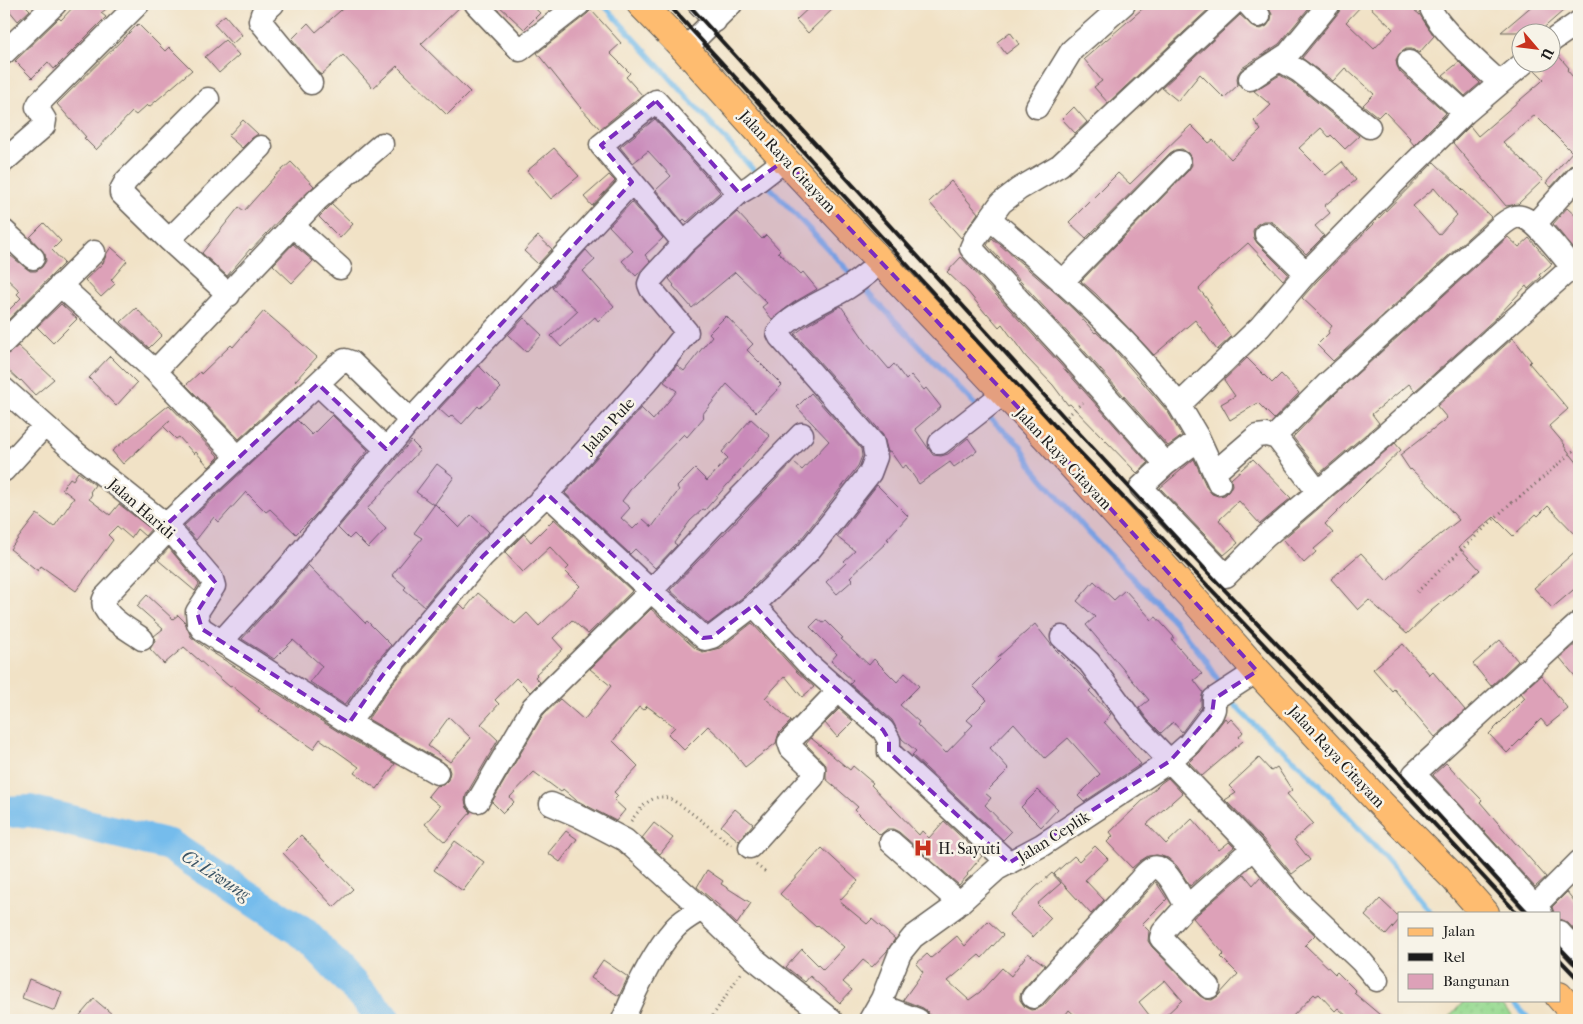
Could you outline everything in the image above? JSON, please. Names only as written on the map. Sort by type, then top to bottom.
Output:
[{"type":"main road","name":"Jalan Raya Citayam","points":[[641,4],[685,48],[760,178],[875,266],[989,405],[1198,604],[1249,675],[1381,804],[1455,879],[1484,912]]},
{"type":"main road","points":[[1560,997],[1579,1019]]},
{"type":"street","points":[[4,53],[55,4]]},
{"type":"street","points":[[4,161],[44,126],[45,120],[37,107],[39,103],[138,4]]},
{"type":"street","points":[[273,4],[261,15],[260,21],[311,83]]},
{"type":"street","points":[[476,4],[520,50],[579,4]]},
{"type":"street","points":[[699,4],[715,21]]},
{"type":"street","points":[[685,48],[731,4]]},
{"type":"street","points":[[1037,107],[1072,50],[1124,4]]},
{"type":"street","points":[[1166,464],[971,248],[975,239],[1001,203],[1019,188],[1060,165],[1233,4]]},
{"type":"street","points":[[1250,79],[1288,54],[1329,4]]},
{"type":"street","points":[[1430,4],[1432,13],[1500,83]]},
{"type":"street","points":[[1560,35],[1579,22]]},
{"type":"street","points":[[1280,60],[1298,71],[1369,126]]},
{"type":"street","points":[[1409,62],[1465,113]]},
{"type":"street","points":[[1179,405],[1260,327],[1306,273],[1465,113],[1513,72]]},
{"type":"street","points":[[208,99],[126,181],[121,193],[169,240],[229,294]]},
{"type":"street","points":[[684,243],[601,145],[656,101],[760,178]]},
{"type":"street","points":[[155,371],[317,200],[382,144]]},
{"type":"street","points":[[169,240],[261,147]]},
{"type":"street","points":[[1062,282],[1179,162]]},
{"type":"street","points":[[1534,224],[1579,175]]},
{"type":"street","name":"Jalan Pule","points":[[547,494],[651,376],[687,332],[651,289],[649,284],[656,273],[684,243],[760,178]]},
{"type":"street","points":[[221,642],[286,569],[423,406],[632,182]]},
{"type":"street","points":[[1199,439],[1166,464],[1141,487],[1226,576],[1266,537],[1384,436],[1576,264],[1526,218],[1520,216],[1507,221],[1326,385],[1280,429],[1277,438]]},
{"type":"street","points":[[990,218],[1037,258],[1113,329],[1146,364],[1179,405],[1199,439],[1216,478],[1257,436],[1266,435],[1277,438],[1318,492]]},
{"type":"street","points":[[292,225],[340,268]]},
{"type":"street","points":[[4,231],[33,258]]},
{"type":"street","points":[[1266,234],[1306,273]]},
{"type":"street","points":[[4,342],[94,252]]},
{"type":"street","points":[[350,723],[382,676],[483,556],[547,494],[705,639],[712,637],[754,605],[808,552],[870,473],[876,457],[873,443],[779,336],[780,330],[817,304],[848,288],[875,266]]},
{"type":"street","points":[[60,285],[155,371],[238,457]]},
{"type":"street","points":[[142,639],[106,613],[102,601],[167,527],[238,457],[345,360],[351,362],[404,414]]},
{"type":"street","points":[[318,384],[386,449]]},
{"type":"street","name":"Jalan Haridi","points":[[4,389],[44,426],[167,527],[212,578],[214,586],[197,612],[198,623],[202,629],[350,723],[437,773]]},
{"type":"street","points":[[940,443],[989,405]]},
{"type":"street","points":[[4,470],[44,426]]},
{"type":"street","points":[[478,801],[532,707],[652,591],[802,434]]},
{"type":"street","points":[[754,605],[807,663],[883,730],[889,740],[889,752],[1008,863]]},
{"type":"street","points":[[1579,624],[1414,774],[1451,812],[1538,910],[1579,862]]},
{"type":"street","points":[[1062,637],[1089,662],[1137,727],[1253,848],[1294,898],[1361,961],[1377,980]]},
{"type":"street","name":"Jalan Ceplik","points":[[874,1012],[900,953],[913,937],[960,903],[997,869],[1042,845],[1170,761],[1190,744],[1212,714],[1214,699],[1249,675]]},
{"type":"street","points":[[747,853],[814,777],[814,770],[791,748],[789,742],[838,691]]},
{"type":"street","points":[[551,804],[625,840],[752,957],[832,1020]]},
{"type":"street","points":[[891,842],[960,903]]},
{"type":"street","points":[[1209,987],[1161,938],[1163,932],[1188,904],[1253,848]]},
{"type":"street","points":[[1033,997],[1152,868],[1158,867],[1164,870],[1184,902],[1188,904]]},
{"type":"street","points":[[623,1020],[637,987],[666,939],[674,928],[686,918],[702,909]]},
{"type":"street","points":[[1560,933],[1579,954]]},
{"type":"street","points":[[874,1012],[918,1020]]},
{"type":"path","points":[[1056,427],[1098,387]]},
{"type":"path","points":[[1418,592],[1513,501],[1517,500],[1579,446]]},
{"type":"path","points":[[618,837],[641,808],[648,802],[664,797],[747,853],[767,873]]},
{"type":"path","points":[[710,1020],[752,957]]},
{"type":"highlighted area","points":[[656,101],[739,193],[785,160],[1046,437],[1257,671],[1214,699],[1212,714],[1170,761],[1009,863],[889,752],[889,740],[883,730],[807,663],[754,605],[712,637],[703,638],[547,494],[483,556],[382,676],[349,723],[202,629],[197,612],[216,583],[166,525],[318,384],[386,449],[632,182],[601,145]]},
{"type":"green space","points":[[1463,1002],[1500,1002],[1516,1020],[1447,1020]]},
{"type":"building","points":[[4,4],[24,4],[30,10],[18,21]]},
{"type":"building","points":[[76,4],[113,4],[101,13],[106,17],[54,69],[48,62],[32,78],[15,61]]},
{"type":"building","points":[[348,4],[463,4],[421,44],[470,92],[447,115],[397,66],[373,88],[343,55],[321,75],[292,39],[308,23],[316,32]]},
{"type":"building","points":[[497,4],[530,4],[540,13],[524,29]]},
{"type":"building","points":[[813,4],[838,4],[808,33],[796,20]]},
{"type":"building","points":[[1148,4],[1214,4],[1108,103],[1094,87],[1102,81],[1084,59]]},
{"type":"building","points":[[1272,4],[1312,4],[1279,44],[1242,68],[1238,74],[1238,85],[1224,98],[1200,74],[1178,101],[1162,88],[1240,15],[1255,28],[1261,29],[1267,26],[1272,14],[1268,7]]},
{"type":"building","points":[[1342,4],[1363,4],[1346,22],[1374,49],[1393,29],[1367,4],[1407,4],[1420,15],[1434,36],[1419,53],[1412,49],[1406,49],[1399,54],[1396,60],[1400,72],[1446,113],[1414,145],[1410,138],[1384,111],[1378,117],[1363,105],[1374,94],[1345,68],[1333,81],[1302,58],[1339,12]]},
{"type":"building","points":[[1534,4],[1571,4],[1550,22],[1513,22]]},
{"type":"building","points":[[591,10],[621,43],[610,53],[630,73],[626,77],[642,95],[600,129],[537,53]]},
{"type":"building","points":[[225,15],[242,35],[232,44],[214,24]]},
{"type":"building","points":[[138,24],[165,51],[169,47],[192,70],[149,107],[147,105],[136,115],[132,112],[96,150],[57,104]]},
{"type":"building","points":[[1510,24],[1510,32],[1501,32]]},
{"type":"building","points":[[1010,32],[1019,44],[1006,54],[997,42]]},
{"type":"building","points":[[225,40],[239,55],[219,73],[205,57]]},
{"type":"building","points":[[1560,58],[1569,68],[1567,70],[1579,84],[1579,162],[1570,166],[1551,187],[1546,183],[1572,152],[1535,115],[1503,142],[1543,180],[1518,204],[1506,206],[1453,143],[1470,126],[1478,136],[1544,79],[1537,72],[1560,72]]},
{"type":"building","points":[[1459,62],[1480,83],[1465,96],[1443,75]]},
{"type":"building","points":[[1280,75],[1292,82],[1359,136],[1345,149],[1331,135],[1329,137],[1321,128],[1299,148],[1326,175],[1342,162],[1356,180],[1324,206],[1330,213],[1315,226],[1324,236],[1306,254],[1270,221],[1263,221],[1256,225],[1253,231],[1254,238],[1288,274],[1283,280],[1248,243],[1199,289],[1212,305],[1210,306],[1231,337],[1217,350],[1195,320],[1154,355],[1096,294],[1081,281],[1188,171],[1192,165],[1188,153],[1182,149],[1170,153],[1086,238],[1069,222],[1118,173],[1130,184],[1191,125],[1209,143],[1213,140],[1231,159],[1261,130],[1254,121],[1271,105],[1254,91]]},
{"type":"building","points":[[1074,107],[1087,122],[1075,133],[1062,119]]},
{"type":"building","points":[[655,119],[720,192],[687,222],[684,219],[682,221],[656,190],[671,176],[648,151],[633,163],[620,147]]},
{"type":"building","points":[[243,120],[258,134],[242,148],[228,136]]},
{"type":"building","points":[[554,148],[579,176],[551,199],[527,171]]},
{"type":"building","points":[[291,162],[314,186],[250,249],[227,276],[202,253],[239,207],[244,211],[275,176]]},
{"type":"building","points":[[1434,162],[1491,217],[1333,361],[1317,345],[1329,333],[1328,331],[1332,326],[1302,298]],"holes":[[[1434,188],[1457,215],[1439,235],[1413,206]]]},
{"type":"building","points":[[609,175],[615,181],[592,206],[584,197]]},
{"type":"building","points":[[951,181],[978,213],[961,238],[929,202]]},
{"type":"building","points":[[632,202],[663,238],[645,255],[650,261],[636,276],[622,261],[633,251],[609,226]]},
{"type":"building","points":[[332,204],[353,224],[340,238],[319,217]]},
{"type":"building","points":[[1567,208],[1579,219],[1579,248],[1574,249],[1553,224]]},
{"type":"building","points":[[737,212],[762,239],[766,235],[780,250],[778,252],[801,274],[803,272],[817,289],[793,303],[772,319],[762,307],[767,303],[735,272],[692,308],[669,279],[693,252]]},
{"type":"building","points":[[44,223],[61,241],[52,250],[64,263],[4,324],[4,315],[21,298],[17,294],[20,291],[4,276],[4,264],[11,256],[30,271],[36,271],[42,267],[46,261],[45,254],[30,237]]},
{"type":"building","points":[[538,236],[552,249],[538,264],[524,251]]},
{"type":"building","points":[[1508,237],[1519,247],[1529,238],[1552,264],[1539,275],[1541,277],[1528,289],[1526,286],[1497,317],[1415,391],[1409,384],[1372,414],[1379,423],[1320,473],[1293,437],[1335,394]]},
{"type":"building","points":[[992,238],[1059,296],[1095,333],[1113,348],[1168,412],[1182,436],[1168,446],[987,245]]},
{"type":"building","points":[[293,244],[313,261],[292,283],[273,265]]},
{"type":"building","points":[[111,247],[127,261],[111,280],[115,284],[101,297],[85,280],[103,263]]},
{"type":"building","points":[[586,250],[595,260],[583,271],[614,306],[598,321],[595,317],[561,347],[551,336],[578,311],[552,288]]},
{"type":"building","points":[[961,257],[1148,463],[1137,473],[1070,404],[1068,405],[1053,385],[1026,357],[1002,324],[999,327],[968,292],[947,272]]},
{"type":"building","points":[[61,304],[77,319],[53,343],[37,327]]},
{"type":"building","points":[[841,306],[866,342],[889,369],[894,364],[906,380],[911,375],[924,390],[926,388],[941,407],[915,429],[933,455],[941,456],[948,454],[968,438],[977,451],[954,467],[950,462],[919,484],[906,465],[902,468],[890,451],[888,452],[883,434],[795,334]]},
{"type":"building","points":[[136,308],[162,335],[149,348],[121,322]]},
{"type":"building","points":[[264,311],[317,357],[295,381],[298,384],[239,439],[186,385],[200,372],[201,374],[231,345],[233,347]]},
{"type":"building","points":[[726,316],[753,344],[747,350],[782,385],[756,412],[727,384],[702,415],[704,417],[687,437],[684,434],[633,486],[622,501],[630,508],[621,518],[633,529],[643,519],[652,527],[679,490],[677,487],[695,469],[707,481],[728,458],[722,452],[751,419],[770,436],[705,510],[703,509],[690,521],[674,543],[677,545],[655,568],[635,549],[630,554],[565,493],[641,408],[653,420],[677,391],[664,382],[677,365],[684,371],[712,336],[709,333]]},
{"type":"building","points":[[524,318],[542,335],[526,352],[508,335]]},
{"type":"building","points":[[1513,338],[1531,361],[1529,363],[1568,409],[1549,426],[1579,465],[1579,538],[1548,506],[1538,516],[1536,514],[1513,536],[1494,517],[1459,547],[1480,570],[1407,634],[1369,600],[1358,610],[1331,579],[1361,553],[1387,581],[1414,555],[1459,520],[1434,491],[1410,470],[1400,455],[1447,418],[1437,406]]},
{"type":"building","points":[[18,346],[54,379],[35,395],[4,366],[4,355]]},
{"type":"building","points":[[110,356],[137,383],[116,406],[89,378]]},
{"type":"building","points":[[1247,358],[1272,383],[1281,374],[1299,393],[1274,419],[1258,403],[1230,420],[1221,404],[1235,396],[1224,380]]},
{"type":"building","points":[[479,366],[501,388],[480,408],[478,406],[462,424],[452,415],[449,418],[439,409]]},
{"type":"building","points":[[811,393],[861,449],[862,456],[858,466],[798,543],[743,597],[708,624],[670,590],[793,462],[802,470],[829,441],[797,407]]},
{"type":"building","points":[[169,405],[219,457],[209,467],[196,452],[194,454],[179,437],[176,439],[163,426],[123,464],[112,451]]},
{"type":"building","points":[[332,415],[368,450],[317,513],[296,534],[270,509],[266,512],[246,492],[219,522],[214,517],[196,540],[184,526],[297,420],[312,435]]},
{"type":"building","points":[[411,441],[420,450],[367,509],[386,529],[368,548],[354,534],[349,539],[338,528]]},
{"type":"building","points":[[1395,443],[1401,450],[1325,524],[1333,533],[1314,549],[1316,552],[1304,563],[1283,539]]},
{"type":"building","points":[[1194,459],[1207,488],[1212,494],[1218,496],[1225,495],[1232,485],[1231,479],[1253,459],[1291,498],[1260,524],[1239,501],[1219,520],[1238,543],[1224,555],[1160,488]]},
{"type":"building","points":[[437,464],[454,477],[434,505],[416,492]]},
{"type":"building","points":[[78,472],[95,485],[90,492],[92,494],[89,499],[110,515],[119,504],[151,529],[145,536],[137,529],[131,538],[117,526],[108,535],[113,540],[76,591],[41,566],[38,571],[10,549],[37,514],[54,527],[74,498],[62,489],[70,478],[73,480]]},
{"type":"building","points":[[877,485],[908,516],[887,539],[889,540],[850,577],[853,580],[837,594],[826,582],[846,563],[844,561],[855,551],[837,537]]},
{"type":"building","points":[[435,504],[459,528],[471,515],[489,532],[473,547],[424,606],[404,589],[406,587],[392,575],[422,538],[414,533]]},
{"type":"building","points":[[554,519],[632,591],[588,634],[572,620],[553,638],[563,649],[536,674],[535,677],[540,682],[530,692],[516,678],[495,700],[499,704],[481,724],[498,740],[466,795],[467,808],[471,812],[445,842],[425,824],[440,806],[428,796],[436,786],[443,785],[448,780],[450,772],[448,766],[368,719],[392,684],[460,604],[465,609],[478,593],[515,624],[527,613],[539,626],[580,586],[565,571],[569,567],[550,547],[523,572],[505,553],[524,534],[531,542]],"holes":[[[449,717],[471,738],[450,762],[428,746]]]},
{"type":"building","points":[[169,548],[199,584],[195,591],[158,560]]},
{"type":"building","points":[[1579,548],[1579,585],[1552,608],[1534,588]]},
{"type":"building","points":[[308,565],[365,623],[367,621],[391,645],[371,668],[345,705],[310,682],[322,666],[293,640],[274,659],[242,639]]},
{"type":"building","points":[[1094,581],[1114,600],[1125,590],[1152,620],[1156,617],[1174,637],[1172,640],[1202,674],[1194,680],[1203,692],[1201,706],[1182,732],[1173,722],[1161,733],[1147,719],[1139,708],[1149,700],[1086,625],[1095,617],[1077,601]]},
{"type":"building","points":[[147,595],[173,619],[178,615],[185,622],[191,637],[210,651],[342,734],[395,764],[377,789],[354,773],[359,767],[320,739],[313,749],[258,711],[260,709],[232,686],[230,687],[184,647],[164,664],[150,649],[155,641],[154,636],[163,629],[137,606]]},
{"type":"building","points":[[651,609],[696,649],[703,652],[720,648],[752,623],[797,672],[814,687],[802,697],[785,676],[765,698],[791,721],[779,733],[776,743],[745,767],[728,745],[708,726],[684,750],[668,734],[675,727],[647,706],[643,710],[639,707],[613,741],[638,766],[614,792],[618,796],[614,800],[625,810],[616,821],[576,800],[563,789],[561,792],[534,772],[510,797],[514,802],[503,813],[492,802],[543,715],[560,699],[584,720],[611,686],[590,669]]},
{"type":"building","points":[[818,619],[823,623],[826,621],[843,638],[841,639],[869,665],[874,659],[897,682],[905,673],[919,686],[900,705],[919,722],[917,725],[946,753],[973,725],[967,720],[987,700],[973,686],[1000,659],[998,657],[1035,624],[1053,647],[1092,688],[1089,691],[1111,714],[1104,722],[1141,764],[1084,802],[1078,796],[1100,774],[1068,738],[1045,758],[1014,723],[990,748],[1009,769],[985,793],[991,798],[985,805],[1011,832],[1003,840],[912,755],[916,751],[902,739],[892,720],[850,684],[853,681],[831,661],[837,654],[810,627]]},
{"type":"building","points":[[1500,640],[1518,661],[1491,686],[1473,664]]},
{"type":"building","points":[[1579,643],[1579,681],[1560,658]]},
{"type":"building","points":[[1403,644],[1430,675],[1433,672],[1465,710],[1435,737],[1394,689],[1392,691],[1373,669]]},
{"type":"building","points":[[1541,675],[1568,709],[1547,726],[1541,719],[1507,753],[1489,734],[1525,698],[1521,693]]},
{"type":"building","points":[[839,709],[853,721],[837,737],[825,723]]},
{"type":"building","points":[[1225,718],[1228,722],[1231,719],[1243,732],[1239,737],[1243,741],[1202,776],[1189,762]]},
{"type":"building","points":[[811,738],[850,770],[853,766],[873,783],[871,785],[919,835],[922,831],[929,838],[944,821],[982,856],[959,885],[899,832],[887,829],[880,835],[855,810],[858,807],[826,779],[826,765],[806,744]]},
{"type":"building","points":[[1259,758],[1271,771],[1277,767],[1292,790],[1287,794],[1313,823],[1294,840],[1310,860],[1292,874],[1263,839],[1225,800],[1236,793],[1229,786]]},
{"type":"building","points":[[1446,763],[1482,800],[1480,802],[1546,877],[1535,887],[1433,775]]},
{"type":"building","points":[[1168,778],[1182,793],[1147,824],[1166,844],[1192,819],[1219,850],[1229,842],[1234,847],[1190,886],[1177,866],[1168,858],[1157,855],[1148,856],[1132,868],[1107,842],[1113,836],[1110,832]]},
{"type":"building","points":[[1038,790],[1058,809],[1041,827],[1021,807]]},
{"type":"building","points":[[735,809],[753,824],[739,841],[721,826]]},
{"type":"building","points":[[654,823],[673,838],[660,854],[642,838]]},
{"type":"building","points":[[566,831],[577,839],[560,862],[548,853]]},
{"type":"building","points":[[301,835],[353,889],[334,907],[283,853]]},
{"type":"building","points":[[455,841],[484,862],[463,891],[434,870]]},
{"type":"building","points":[[1095,846],[1108,859],[1085,880],[1104,900],[1091,914],[1054,874],[1074,856],[1079,861]]},
{"type":"building","points":[[822,848],[858,881],[839,901],[867,924],[872,919],[895,939],[872,967],[863,960],[843,982],[852,990],[840,1003],[810,976],[805,982],[786,967],[802,949],[823,970],[844,947],[818,925],[816,927],[780,894]]},
{"type":"building","points":[[707,870],[723,881],[721,884],[751,903],[737,924],[722,908],[697,887]]},
{"type":"building","points":[[1052,873],[1061,883],[1037,904],[1051,918],[1033,937],[1009,915]]},
{"type":"building","points":[[1244,874],[1253,885],[1260,877],[1284,906],[1315,935],[1305,945],[1335,974],[1337,972],[1356,991],[1354,993],[1386,1020],[1351,1020],[1338,1008],[1335,1011],[1319,994],[1316,996],[1314,994],[1289,1020],[1161,1020],[1182,1000],[1165,980],[1139,1002],[1153,1020],[1080,1020],[1069,1010],[1063,1018],[1059,1014],[1054,1020],[931,1020],[928,1012],[923,1008],[903,1000],[923,972],[916,964],[927,954],[931,958],[957,936],[965,946],[988,921],[1003,935],[982,958],[979,955],[948,981],[969,1000],[980,992],[1002,968],[1011,976],[1028,953],[1045,965],[1023,989],[1020,1000],[1025,1007],[1031,1010],[1037,1009],[1043,1006],[1156,882],[1167,899],[1142,924],[1149,931],[1148,941],[1200,996],[1212,1000],[1238,974],[1221,957],[1224,954],[1193,918]]},
{"type":"building","points":[[1567,892],[1579,907],[1579,935],[1568,923],[1560,919],[1560,912],[1554,912],[1552,907]]},
{"type":"building","points":[[1380,899],[1398,916],[1398,921],[1386,935],[1365,916]]},
{"type":"building","points":[[603,960],[628,977],[619,996],[591,978]]},
{"type":"building","points":[[29,979],[62,992],[55,1011],[22,998]]},
{"type":"building","points":[[94,999],[119,1020],[76,1020]]},
{"type":"waterway","points":[[603,4],[757,174]]},
{"type":"waterway","points":[[764,181],[855,278]]},
{"type":"waterway","points":[[861,285],[977,407]]},
{"type":"waterway","points":[[984,413],[1021,446],[1034,469],[1087,531],[1176,623],[1204,658],[1223,688]]},
{"type":"waterway","points":[[1227,696],[1336,802],[1430,912]]},
{"type":"waterway","name":"Ci Liwung","points":[[4,812],[30,811],[169,845],[305,934],[386,1020]]},
{"type":"waterway","points":[[1513,1002],[1530,1020]]},
{"type":"railway","points":[[668,4],[1056,427],[1400,787],[1516,912]]},
{"type":"railway","points":[[688,4],[1065,418],[1218,583],[1378,749],[1527,912]]},
{"type":"railway","points":[[1560,948],[1579,968]]},
{"type":"railway","points":[[1560,960],[1579,980]]},
{"type":"place","name":"H. Sayuti","points":[[923,848]]}]
